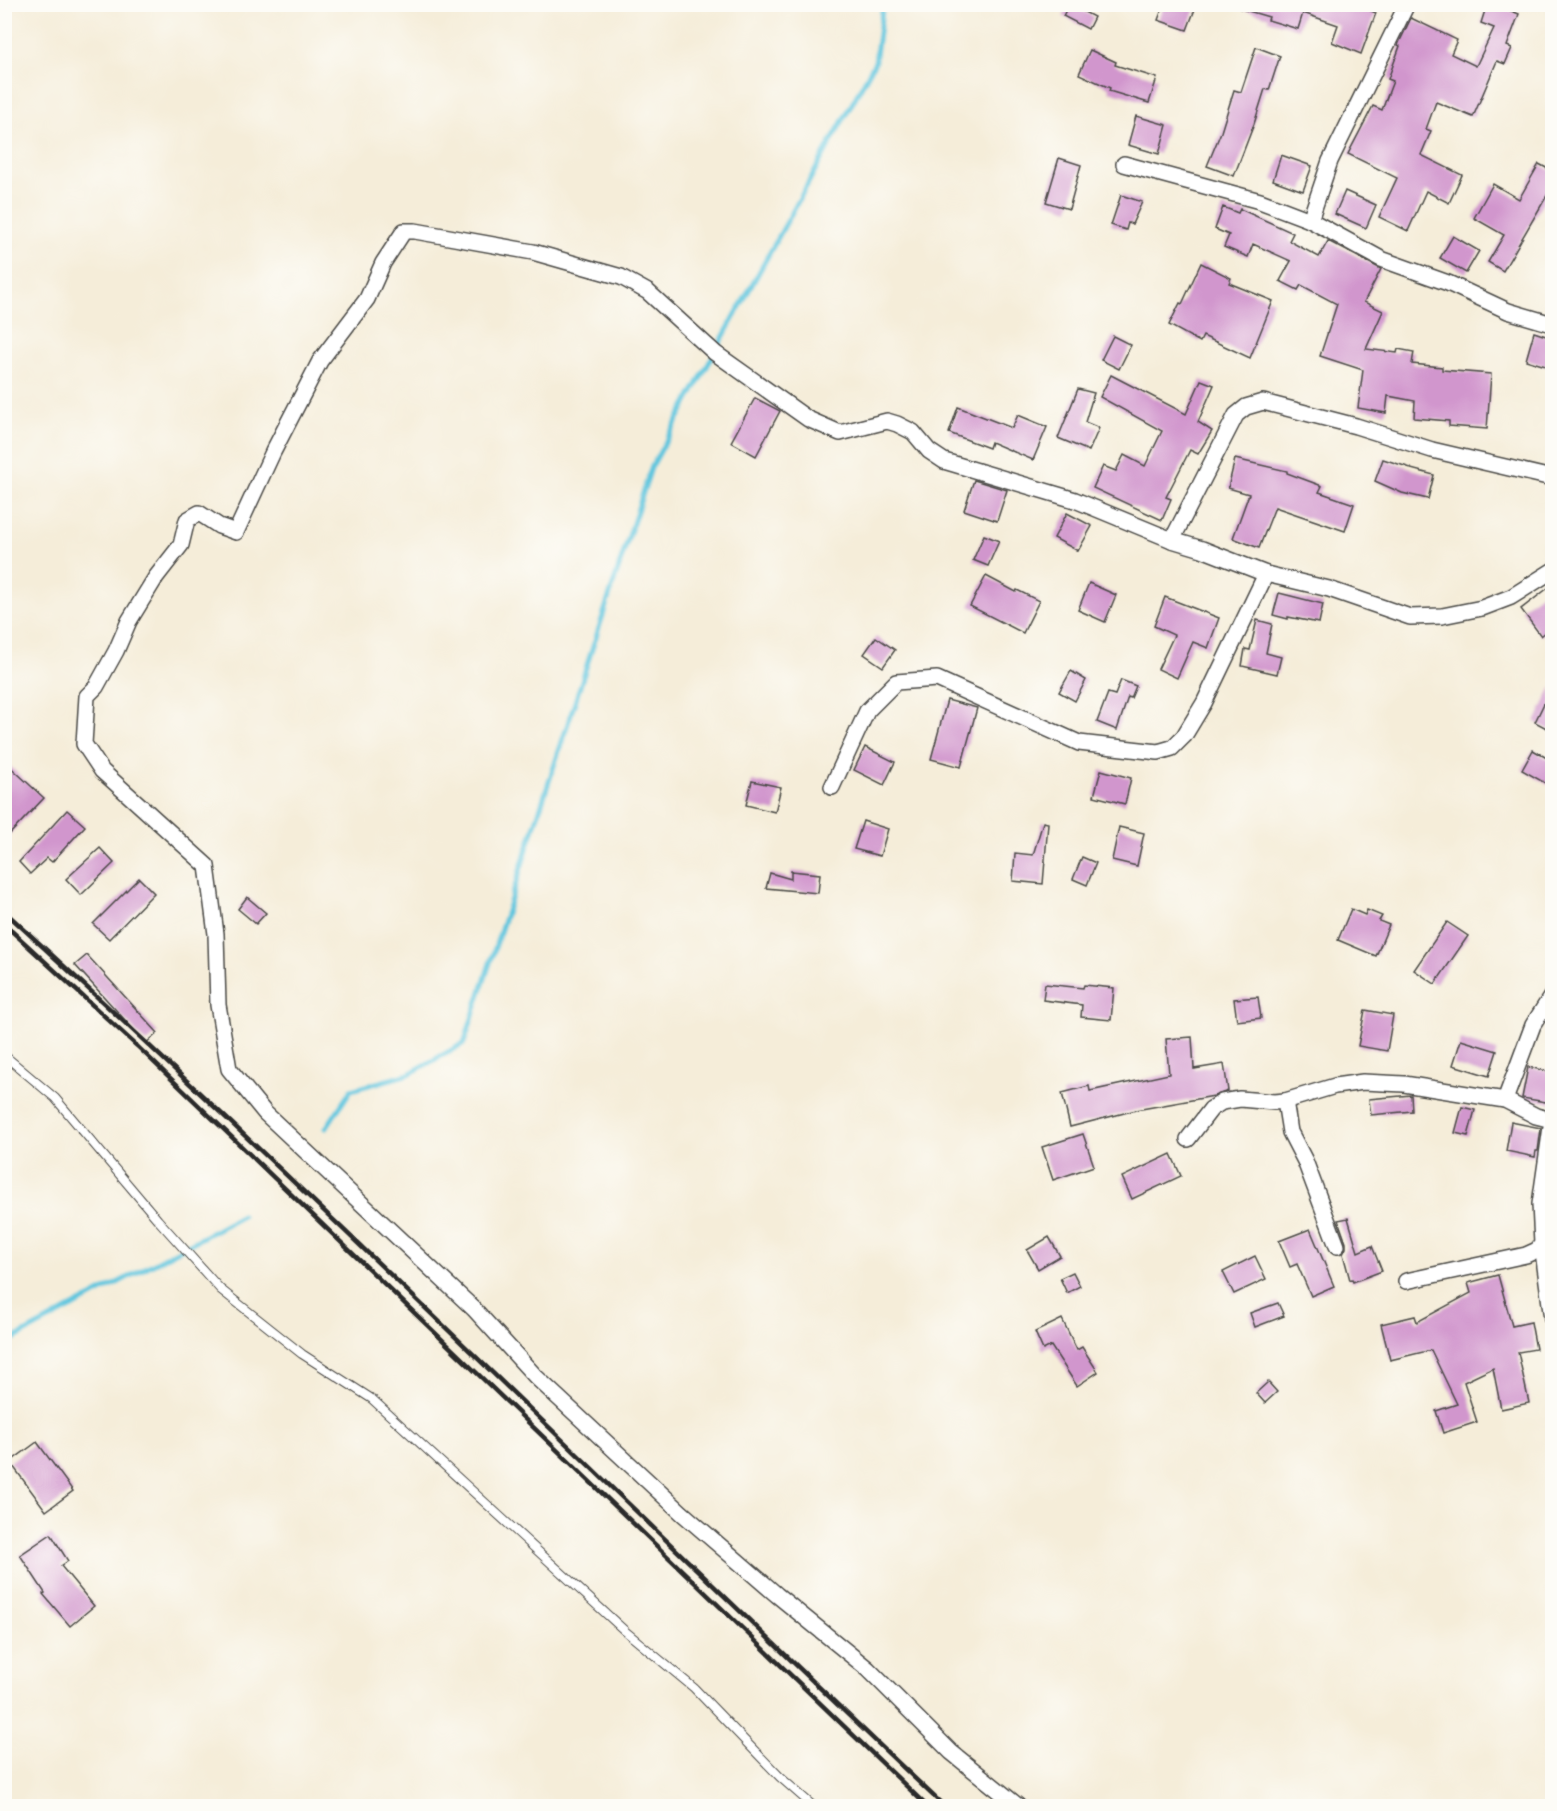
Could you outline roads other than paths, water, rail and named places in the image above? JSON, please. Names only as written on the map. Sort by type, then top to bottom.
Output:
[{"type":"street","points":[[1310,220],[1330,161],[1407,4]]},
{"type":"street","points":[[1124,165],[1260,201],[1310,220],[1381,259],[1448,283],[1508,311],[1552,324]]},
{"type":"street","points":[[1018,1806],[951,1752],[868,1669],[682,1513],[536,1377],[474,1309],[265,1113],[229,1069],[218,1005],[216,934],[207,866],[102,771],[84,744],[87,696],[96,687],[129,621],[156,577],[181,545],[187,520],[199,513],[219,526],[236,532],[273,452],[320,361],[367,299],[383,263],[404,231],[533,252],[621,277],[648,292],[714,353],[808,419],[840,433],[886,421],[897,424],[914,432],[929,451],[944,460],[1075,500],[1172,540],[1266,574],[1329,589],[1410,617],[1442,616],[1482,608],[1511,597],[1552,571]]},
{"type":"street","points":[[1172,540],[1236,416],[1246,407],[1263,402],[1356,426],[1432,450],[1552,478]]},
{"type":"street","points":[[832,787],[867,711],[896,682],[937,680],[1079,743],[1158,752],[1172,748],[1184,736],[1204,704],[1266,574]]},
{"type":"street","points":[[1505,1100],[1533,1025],[1552,995]]},
{"type":"street","points":[[1188,1139],[1211,1108],[1222,1102],[1240,1099],[1285,1101],[1335,1086],[1363,1082],[1404,1084],[1505,1100],[1536,1116],[1552,1120],[1539,1204],[1552,1319]]},
{"type":"street","points":[[1285,1101],[1290,1132],[1308,1170],[1336,1246]]},
{"type":"street","points":[[1406,1281],[1526,1256],[1542,1244]]},
{"type":"lane","points":[[4,1055],[55,1098],[158,1221],[220,1289],[302,1354],[372,1400],[625,1631],[694,1688],[780,1777],[813,1806]]},
{"type":"waterway","points":[[326,1128],[351,1090],[409,1074],[464,1043],[651,468],[875,62],[883,4]]},
{"type":"waterway","points":[[4,1344],[242,1216]]},
{"type":"railway","points":[[4,911],[359,1244],[944,1806]]},
{"type":"railway","points":[[4,924],[137,1046],[927,1806]]}]
